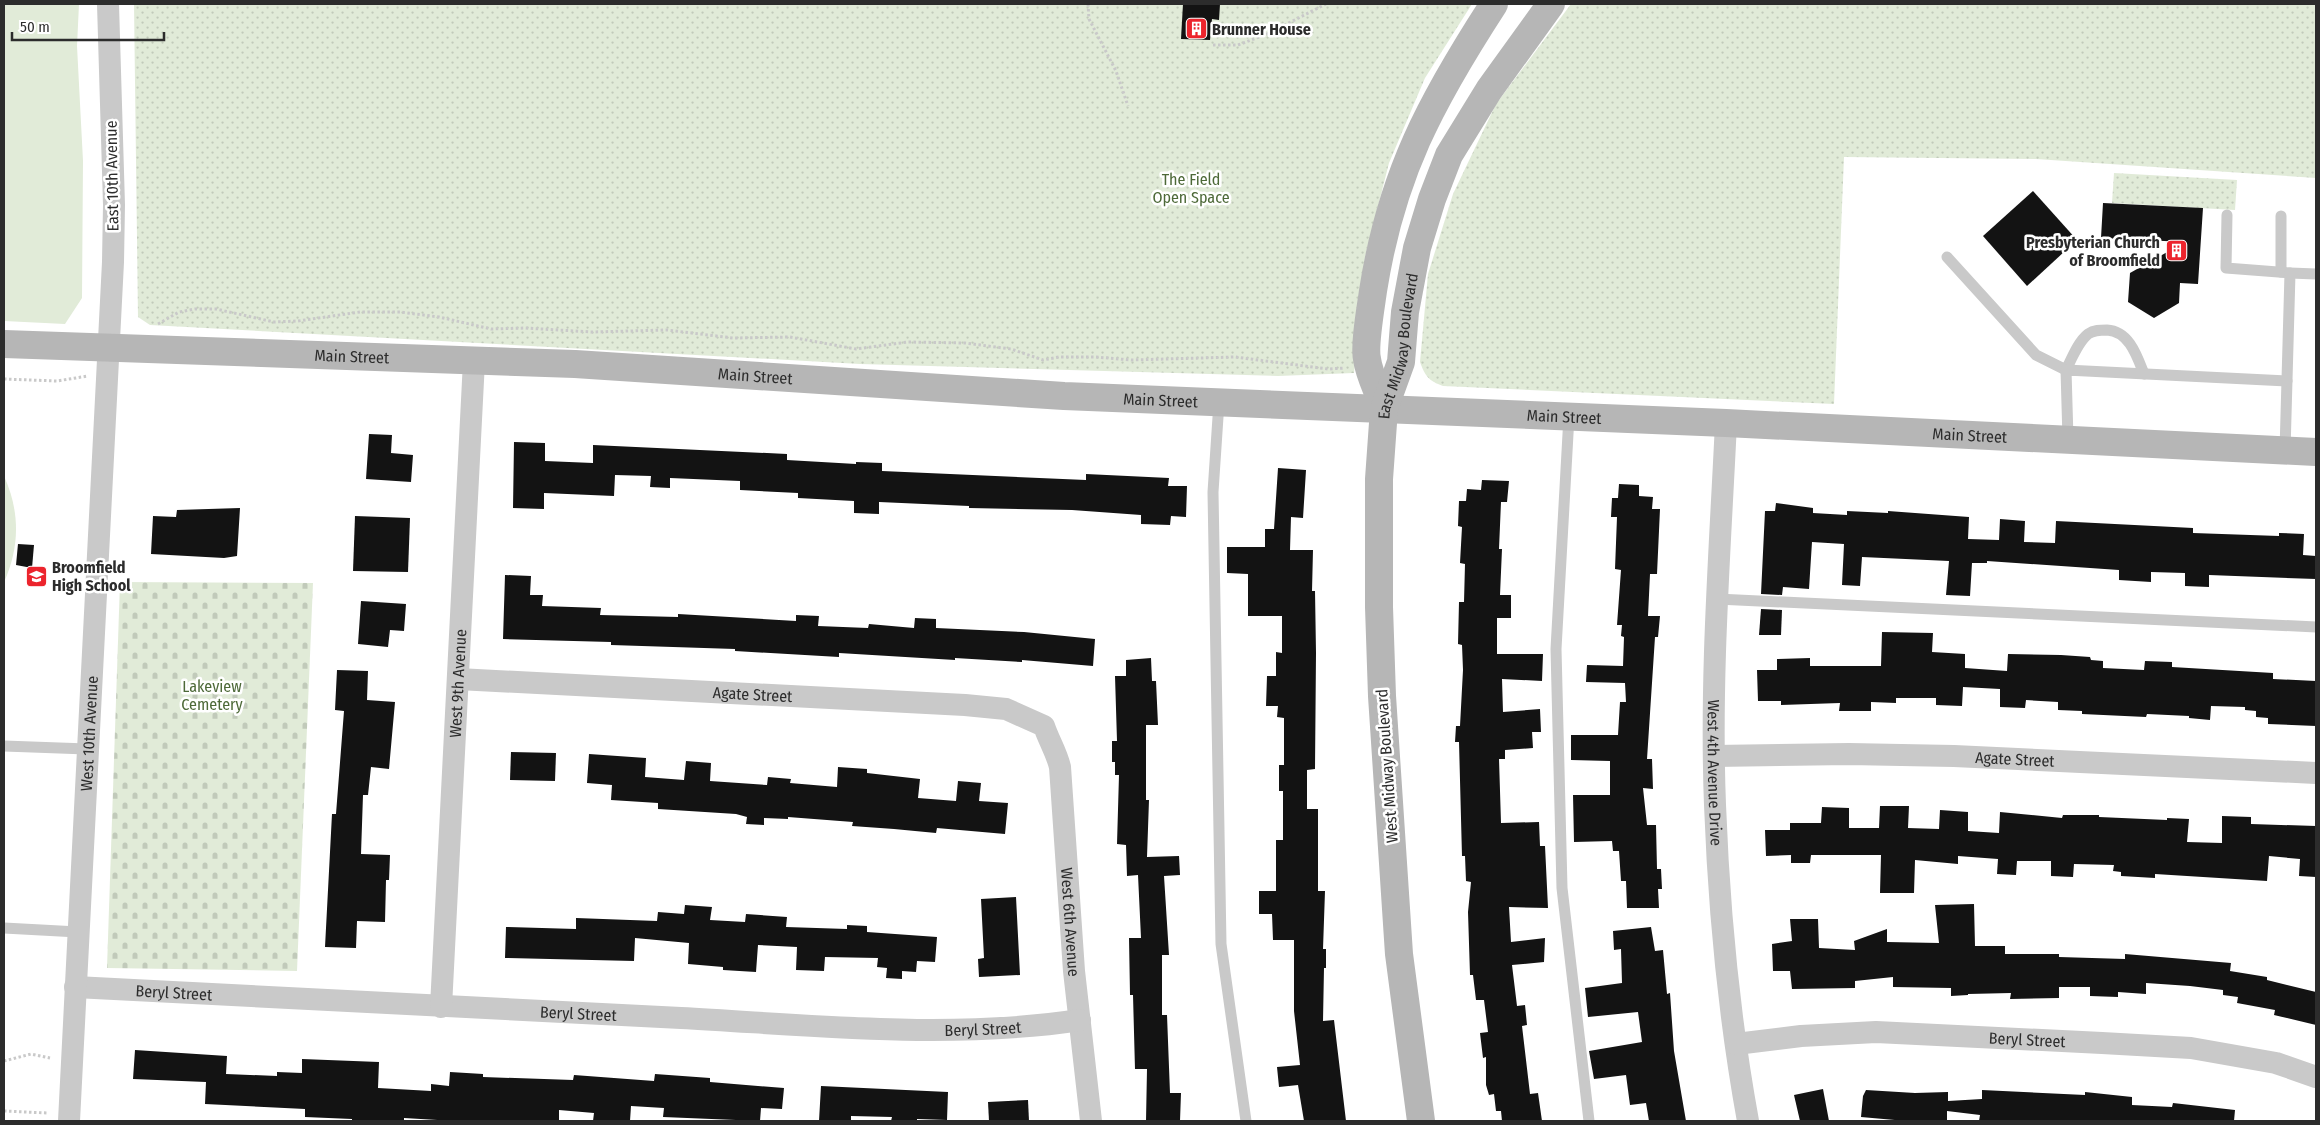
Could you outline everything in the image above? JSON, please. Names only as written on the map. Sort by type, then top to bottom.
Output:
[{"type":"main road","name":"East Midway Boulevard","points":[[1384,409],[1366,358],[1379,254],[1390,210],[1403,170],[1428,114],[1460,57],[1494,4]]},
{"type":"main road","name":"East Midway Boulevard","points":[[1384,409],[1401,362],[1405,312],[1417,248],[1432,199],[1450,156],[1489,90],[1551,4]]},
{"type":"main road","name":"Main Street","points":[[4,344],[575,364],[1036,394],[1726,423],[2316,452]]},
{"type":"main road","name":"West Midway Boulevard","points":[[1384,409],[1380,479],[1379,607],[1381,688],[1400,954],[1421,1121]]},
{"type":"street","name":"East 10th Avenue","points":[[108,4],[114,205],[108,348]]},
{"type":"street","name":"West 10th Avenue","points":[[68,1121],[108,348]]},
{"type":"street","name":"West 9th Avenue","points":[[441,1007],[474,361]]},
{"type":"street","name":"West 4th Avenue Drive","points":[[1726,423],[1717,599],[1714,756],[1720,902],[1736,1044],[1748,1121]]},
{"type":"street","name":"Agate Street","points":[[458,680],[964,705],[1006,709],[1044,726]]},
{"type":"street","name":"West 6th Avenue","points":[[1044,726],[1048,740],[1055,748],[1060,767],[1074,970],[1092,1121]]},
{"type":"street","name":"Agate Street","points":[[1714,756],[1849,754],[1954,756],[2316,773]]},
{"type":"street","name":"Beryl Street","points":[[75,987],[441,1007],[971,1031],[1028,1028],[1080,1020]]},
{"type":"street","name":"Beryl Street","points":[[1736,1044],[1801,1036],[1876,1032],[2190,1048],[2276,1063],[2316,1077]]},
{"type":"lane","points":[[2227,215],[2226,268],[2316,274]]},
{"type":"lane","points":[[2281,216],[2285,272],[2287,381],[2285,451]]},
{"type":"lane","points":[[1947,257],[2036,355],[2066,370],[2287,381]]},
{"type":"lane","points":[[2068,440],[2066,370],[2078,347],[2088,334],[2098,330],[2115,330],[2126,338],[2134,349],[2144,374]]},
{"type":"lane","points":[[1219,402],[1213,492],[1221,944],[1246,1121]]},
{"type":"lane","points":[[1569,416],[1556,649],[1562,888],[1589,1121]]},
{"type":"lane","points":[[1717,599],[2316,626]]},
{"type":"lane","points":[[4,746],[87,749]]},
{"type":"lane","points":[[4,928],[78,932]]},
{"type":"path","points":[[1088,4],[1089,19],[1116,71],[1128,106]]},
{"type":"path","points":[[1313,4],[1317,8]]},
{"type":"path","points":[[1213,45],[1238,45],[1267,34],[1326,4]]},
{"type":"path","points":[[141,349],[156,325],[179,312],[195,309],[216,309],[274,322],[298,322],[360,312],[400,312],[439,317],[492,329],[526,328],[610,332],[667,330],[733,338],[790,336],[856,349],[908,342],[965,343],[1011,349],[1043,360],[1087,357],[1131,360],[1235,357],[1295,366],[1328,369],[1340,367],[1350,370]]},
{"type":"path","points":[[4,379],[57,381],[106,374]]},
{"type":"path","points":[[4,1061],[31,1054],[50,1058]]},
{"type":"path","points":[[4,1111],[47,1113]]},
{"type":"green space","points":[[4,4],[79,4],[77,46],[83,161],[82,298],[65,324],[4,321]]},
{"type":"green space","name":"The Field Open Space","points":[[134,4],[1472,4],[1425,78],[1389,163],[1365,257],[1354,373],[1278,376],[860,364],[150,325],[138,317]]},
{"type":"green space","points":[[1571,4],[2316,4],[2316,178],[2036,159],[1844,157],[1834,404],[1443,386],[1428,377],[1420,362],[1428,274],[1453,194],[1496,104]]},
{"type":"green space","points":[[2114,173],[2237,180],[2235,210],[2112,203]]},
{"type":"green space","points":[[4,476],[13,502],[16,529],[13,556],[4,582]]},
{"type":"green space","name":"Lakeview Cemetery","points":[[120,582],[313,583],[297,971],[107,968]]},
{"type":"building","name":"Brunner House","points":[[1183,4],[1220,4],[1219,20],[1212,19],[1210,40],[1181,39]]},
{"type":"building","points":[[2033,191],[2077,240],[2027,286],[1983,236]]},
{"type":"building","name":"Presbyterian Church of Broomfield","points":[[2103,203],[2203,208],[2198,284],[2180,283],[2179,303],[2154,318],[2128,302],[2130,273],[2185,242],[2101,238]]},
{"type":"building","points":[[369,434],[392,435],[391,453],[413,455],[411,482],[366,479]]},
{"type":"building","points":[[514,442],[545,443],[545,461],[593,463],[593,445],[787,454],[787,460],[856,464],[856,462],[882,463],[882,471],[1086,480],[1086,474],[1169,478],[1168,486],[1187,486],[1186,517],[1171,516],[1170,525],[1141,524],[1141,515],[1072,510],[969,508],[969,506],[879,502],[879,514],[854,513],[854,501],[798,498],[798,493],[740,490],[740,481],[670,478],[670,488],[650,487],[651,476],[615,475],[614,496],[544,493],[544,509],[513,508]]},
{"type":"building","points":[[1278,468],[1306,470],[1303,518],[1291,517],[1290,550],[1313,550],[1312,591],[1315,591],[1316,653],[1315,769],[1307,770],[1307,809],[1318,809],[1318,891],[1325,891],[1323,949],[1326,949],[1326,968],[1324,968],[1323,1021],[1334,1020],[1346,1121],[1304,1121],[1298,1085],[1279,1087],[1277,1067],[1300,1065],[1294,1011],[1294,940],[1273,940],[1272,914],[1259,914],[1259,891],[1276,891],[1276,840],[1283,840],[1283,791],[1279,791],[1279,765],[1284,765],[1284,718],[1277,717],[1278,706],[1266,706],[1267,676],[1276,676],[1276,652],[1282,653],[1282,616],[1248,616],[1248,574],[1227,573],[1227,547],[1265,547],[1265,529],[1274,529]]},
{"type":"building","points":[[1482,480],[1509,481],[1507,502],[1501,502],[1499,549],[1502,549],[1500,595],[1511,595],[1511,618],[1497,618],[1497,654],[1543,654],[1542,681],[1502,679],[1503,712],[1540,709],[1541,732],[1532,732],[1533,748],[1505,750],[1505,759],[1499,759],[1501,823],[1539,822],[1540,846],[1545,846],[1548,908],[1509,907],[1511,942],[1545,938],[1544,962],[1512,965],[1517,1006],[1525,1005],[1527,1025],[1522,1026],[1530,1094],[1538,1093],[1542,1121],[1502,1121],[1501,1111],[1496,1111],[1494,1094],[1489,1095],[1486,1085],[1486,1057],[1483,1058],[1480,1033],[1488,1032],[1484,1000],[1476,1000],[1473,975],[1470,975],[1468,912],[1471,882],[1466,881],[1465,856],[1462,856],[1459,742],[1455,742],[1456,726],[1460,726],[1463,670],[1462,645],[1458,644],[1459,602],[1464,602],[1465,564],[1460,563],[1462,527],[1458,526],[1459,501],[1466,501],[1467,489],[1481,490]]},
{"type":"building","points":[[1619,484],[1639,485],[1639,496],[1653,497],[1652,509],[1660,509],[1657,574],[1650,574],[1648,616],[1660,616],[1658,637],[1655,637],[1647,759],[1652,759],[1653,789],[1643,788],[1647,825],[1656,825],[1657,869],[1661,869],[1662,889],[1658,889],[1659,908],[1627,908],[1626,881],[1621,881],[1619,851],[1613,851],[1612,841],[1574,842],[1573,795],[1610,795],[1610,761],[1571,760],[1571,735],[1618,735],[1620,702],[1626,702],[1625,683],[1586,682],[1587,665],[1623,666],[1624,637],[1621,636],[1622,625],[1617,625],[1621,570],[1615,569],[1617,517],[1611,517],[1612,498],[1618,498]]},
{"type":"building","points":[[1776,503],[1813,508],[1813,513],[1847,515],[1847,511],[1888,513],[1888,511],[1969,517],[1968,539],[1999,540],[2000,519],[2025,521],[2024,542],[2055,543],[2056,521],[2193,528],[2193,533],[2279,536],[2279,533],[2304,534],[2303,555],[2316,556],[2316,579],[2209,575],[2209,587],[2185,586],[2185,573],[2151,572],[2151,582],[2119,580],[2119,570],[1987,561],[1987,563],[1972,563],[1970,596],[1946,595],[1949,561],[1862,557],[1860,586],[1842,585],[1844,544],[1812,542],[1809,589],[1783,587],[1782,595],[1761,594],[1765,511],[1775,511]]},
{"type":"building","points":[[240,508],[237,556],[224,558],[151,554],[153,516],[176,517],[177,510]]},
{"type":"building","points":[[355,516],[410,518],[408,572],[353,571]]},
{"type":"building","points":[[18,544],[34,545],[32,568],[16,565]]},
{"type":"building","points":[[505,575],[531,576],[530,595],[543,595],[542,606],[601,608],[600,615],[678,617],[678,614],[796,621],[796,615],[819,616],[818,626],[868,628],[869,624],[914,628],[915,618],[936,619],[936,628],[1024,632],[1095,639],[1093,666],[1022,660],[1022,662],[955,658],[955,660],[839,653],[839,657],[735,651],[735,649],[611,645],[611,642],[503,639]]},
{"type":"building","points":[[361,601],[406,604],[404,631],[390,630],[388,647],[358,644]]},
{"type":"building","points":[[1761,609],[1782,610],[1781,635],[1759,635]]},
{"type":"building","points":[[1882,632],[1933,633],[1932,652],[1965,654],[1965,668],[2007,671],[2008,654],[2061,655],[2090,657],[2091,660],[2103,661],[2103,668],[2144,670],[2145,661],[2172,662],[2172,667],[2273,673],[2273,679],[2316,681],[2316,726],[2268,724],[2268,718],[2256,717],[2256,711],[2245,710],[2245,707],[2211,706],[2210,720],[2189,718],[2189,716],[2147,714],[2146,717],[2082,714],[2082,711],[2058,710],[2058,702],[2026,700],[2025,708],[2000,707],[2000,689],[1963,687],[1962,706],[1936,705],[1936,698],[1896,698],[1896,703],[1871,702],[1871,711],[1839,711],[1840,703],[1781,705],[1781,701],[1758,701],[1757,670],[1777,670],[1777,659],[1810,658],[1810,666],[1881,666]]},
{"type":"building","points":[[1151,658],[1152,681],[1156,681],[1158,725],[1146,725],[1146,800],[1149,800],[1147,857],[1179,856],[1180,875],[1164,876],[1169,955],[1162,955],[1162,1015],[1167,1015],[1170,1093],[1181,1093],[1180,1121],[1146,1121],[1147,1069],[1135,1069],[1133,995],[1130,995],[1129,938],[1141,938],[1138,875],[1127,876],[1126,845],[1117,844],[1119,775],[1115,775],[1115,762],[1112,762],[1112,741],[1117,741],[1115,676],[1126,676],[1126,660]]},
{"type":"building","points":[[337,670],[368,671],[367,700],[395,702],[389,769],[371,767],[368,795],[363,795],[361,854],[390,855],[389,880],[386,880],[385,922],[357,921],[356,948],[325,947],[332,814],[336,814],[344,711],[335,710]]},
{"type":"building","points":[[511,752],[556,753],[555,781],[510,780]]},
{"type":"building","points":[[589,754],[646,758],[645,777],[684,780],[686,761],[711,763],[710,781],[767,785],[768,777],[791,779],[790,783],[837,787],[838,767],[867,769],[867,773],[920,779],[918,798],[956,801],[958,781],[981,783],[979,801],[1008,803],[1005,834],[937,828],[936,833],[852,826],[853,822],[788,817],[788,819],[764,818],[764,825],[746,824],[747,817],[736,814],[658,809],[658,803],[611,800],[612,785],[587,783]]},
{"type":"building","points":[[1880,806],[1909,806],[1908,828],[1939,829],[1940,810],[1968,812],[1968,831],[1999,833],[2000,812],[2062,818],[2063,815],[2099,815],[2099,817],[2189,819],[2187,842],[2222,843],[2222,816],[2251,817],[2251,824],[2316,826],[2316,877],[2299,876],[2300,859],[2269,856],[2267,881],[2155,874],[2155,878],[2121,876],[2121,872],[2113,871],[2114,865],[2074,864],[2073,877],[2051,876],[2051,861],[2017,861],[2016,875],[1997,874],[1998,859],[1958,856],[1958,864],[1915,860],[1914,893],[1880,893],[1881,855],[1811,855],[1810,863],[1791,863],[1791,855],[1766,856],[1765,830],[1790,830],[1790,823],[1821,823],[1822,807],[1849,808],[1849,828],[1879,828]]},
{"type":"building","points":[[1016,897],[1020,975],[979,977],[978,959],[984,958],[981,899]]},
{"type":"building","points":[[1974,904],[1975,946],[2005,946],[2005,954],[2059,954],[2059,957],[2125,959],[2125,954],[2231,963],[2230,971],[2267,977],[2267,980],[2316,992],[2316,1025],[2274,1015],[2275,1010],[2237,1003],[2238,997],[2223,995],[2223,990],[2190,986],[2146,983],[2146,994],[2118,992],[2118,997],[2090,996],[2090,987],[2059,987],[2059,998],[2010,999],[2011,993],[1951,996],[1951,988],[1893,987],[1893,977],[1855,981],[1855,988],[1792,989],[1790,971],[1773,971],[1772,944],[1792,941],[1790,919],[1818,919],[1819,948],[1855,950],[1854,941],[1887,929],[1887,942],[1939,943],[1935,905]]},
{"type":"building","points":[[685,905],[712,907],[710,920],[745,922],[746,914],[787,917],[786,927],[847,929],[847,925],[867,926],[867,932],[937,937],[935,962],[917,961],[916,972],[902,971],[902,979],[886,978],[887,968],[877,967],[878,958],[825,957],[824,971],[796,970],[797,947],[758,945],[756,972],[723,970],[723,967],[688,964],[689,943],[635,938],[634,961],[505,958],[506,927],[576,929],[576,918],[657,921],[658,912],[684,914]]},
{"type":"building","points":[[1651,927],[1655,951],[1663,950],[1667,994],[1670,993],[1674,1051],[1686,1121],[1649,1121],[1646,1103],[1630,1105],[1626,1075],[1594,1079],[1589,1051],[1642,1042],[1638,1012],[1588,1017],[1585,988],[1622,983],[1621,949],[1614,950],[1613,931]]},
{"type":"building","points":[[135,1050],[227,1056],[226,1074],[277,1076],[277,1072],[302,1073],[302,1059],[379,1062],[378,1088],[431,1091],[431,1084],[449,1086],[450,1072],[483,1074],[483,1077],[573,1080],[574,1075],[654,1081],[655,1074],[710,1078],[710,1082],[784,1088],[782,1109],[761,1108],[760,1121],[663,1117],[664,1108],[631,1106],[630,1121],[593,1121],[594,1113],[559,1110],[559,1121],[454,1121],[404,1118],[404,1120],[352,1121],[352,1119],[305,1117],[305,1109],[205,1104],[206,1082],[133,1079]]},
{"type":"building","points":[[821,1086],[948,1092],[947,1120],[917,1119],[917,1121],[891,1121],[892,1117],[851,1116],[851,1121],[819,1121]]},
{"type":"building","points":[[1823,1089],[1829,1121],[1800,1121],[1794,1095]]},
{"type":"building","points":[[1866,1090],[1915,1093],[1948,1092],[1948,1101],[1982,1099],[1982,1090],[2085,1095],[2085,1092],[2132,1097],[2132,1105],[2172,1107],[2173,1103],[2235,1110],[2234,1121],[1979,1121],[1980,1115],[1947,1111],[1947,1121],[1906,1121],[1861,1117],[1863,1096]]},
{"type":"building","points":[[1028,1100],[1029,1121],[989,1121],[988,1102]]},
{"type":"place","name":"Brunner House","points":[[1196,29]]},
{"type":"place","name":"Presbyterian Church of Broomfield","points":[[2176,251]]},
{"type":"place","name":"Broomfield High School","points":[[36,576]]}]
